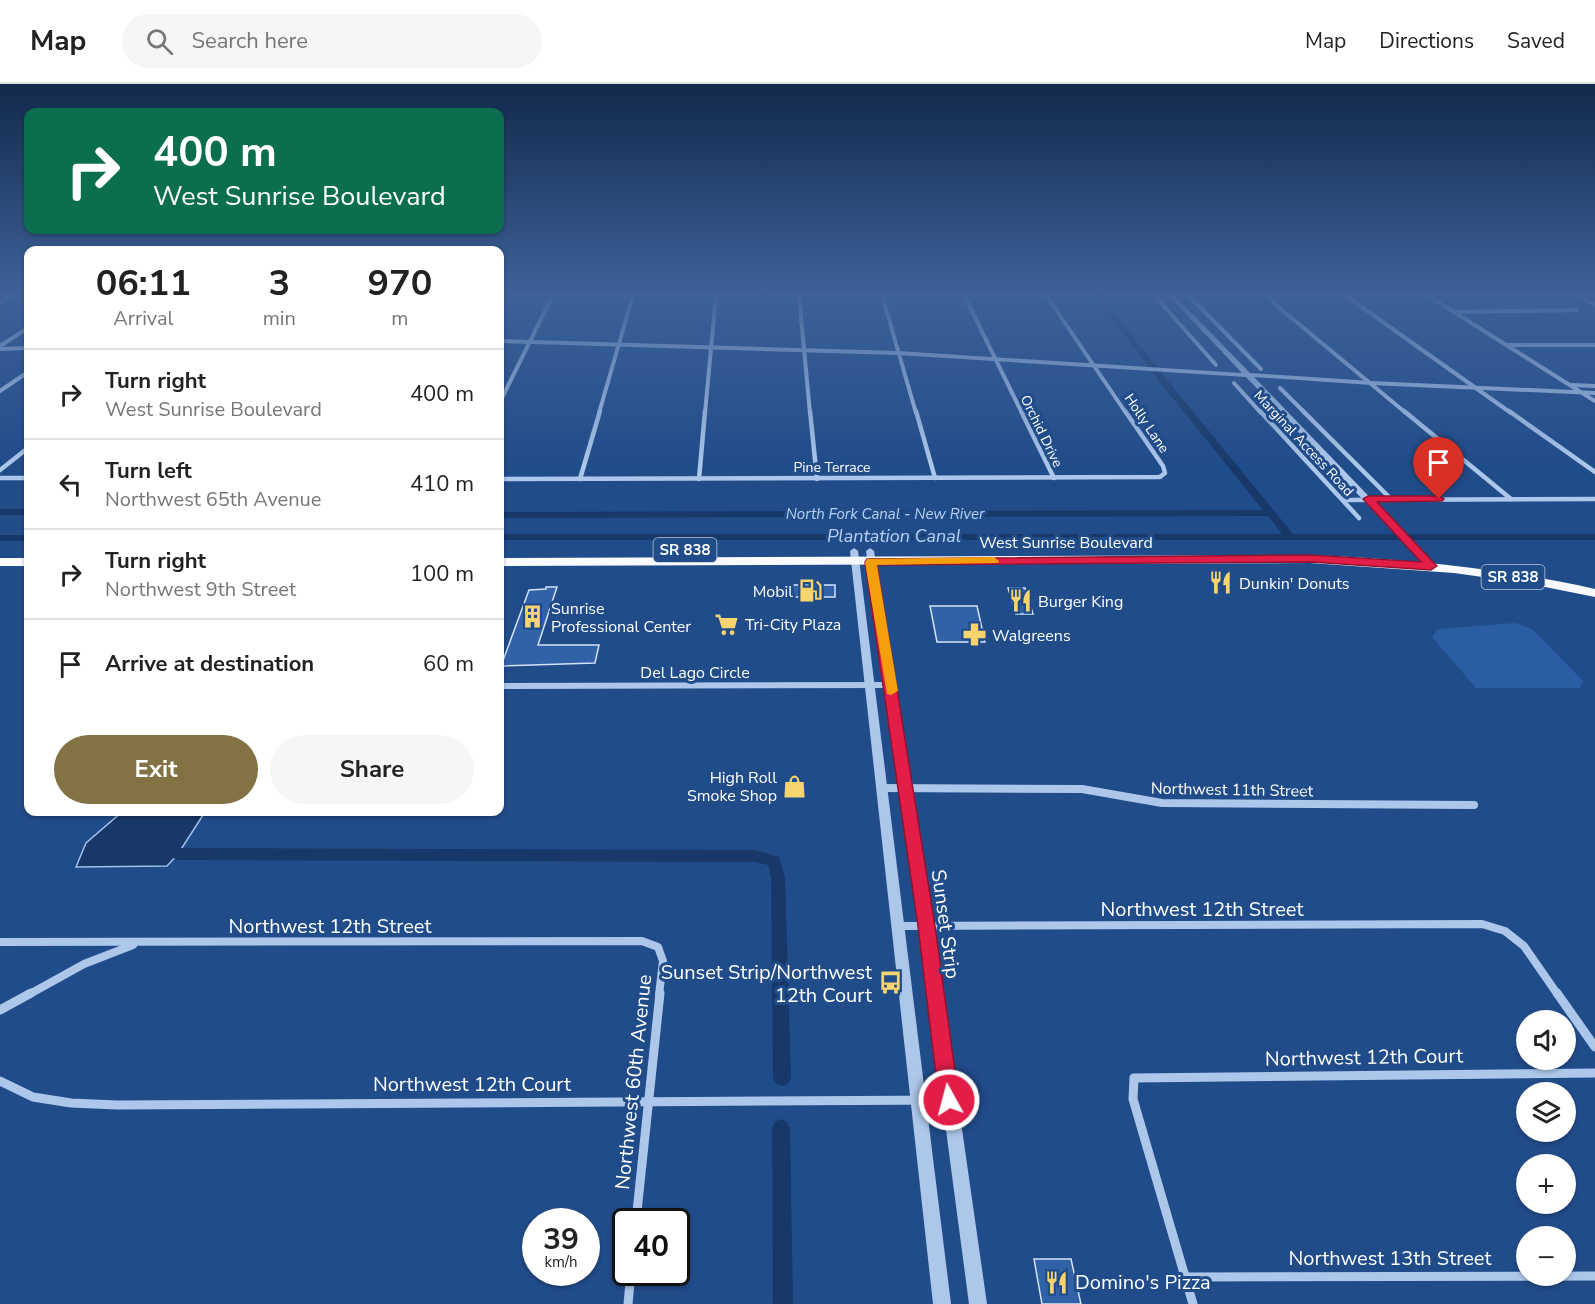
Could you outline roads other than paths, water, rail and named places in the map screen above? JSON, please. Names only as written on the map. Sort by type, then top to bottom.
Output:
[{"type":"highway","name":"West Sunrise Boulevard","points":[[504,550],[855,556]]},
{"type":"highway","points":[[504,556],[578,556],[606,550]]},
{"type":"highway","points":[[0,551],[24,551]]},
{"type":"highway","name":"West Sunrise Boulevard","points":[[504,562],[855,556],[1427,561],[1595,582]]},
{"type":"highway","name":"West Sunrise Boulevard","points":[[1427,561],[1547,584],[1564,583],[1595,591]]},
{"type":"highway","points":[[0,562],[24,562]]},
{"type":"street","points":[[504,394],[524,352]]},
{"type":"street","points":[[580,479],[618,352]]},
{"type":"street","points":[[699,479],[710,352]]},
{"type":"street","points":[[804,352],[817,479]]},
{"type":"street","points":[[873,352],[1371,383],[1595,393]]},
{"type":"street","name":"Orchid Drive","points":[[992,352],[1054,478]]},
{"type":"street","name":"Holly Lane","points":[[1085,352],[1163,466],[1164,475]]},
{"type":"street","points":[[1205,352],[1216,365]]},
{"type":"street","points":[[1225,352],[1427,561]]},
{"type":"street","name":"Marginal Access Road","points":[[1244,352],[1261,369]]},
{"type":"street","points":[[1334,352],[1510,499]]},
{"type":"street","points":[[1425,352],[1595,472]]},
{"type":"street","points":[[1518,352],[1595,401]]},
{"type":"street","points":[[898,353],[935,478]]},
{"type":"street","points":[[0,392],[24,375]]},
{"type":"street","name":"Marginal Access Road","points":[[1234,383],[1359,518]]},
{"type":"street","points":[[1570,385],[1595,386]]},
{"type":"street","name":"Marginal Access Road","points":[[1280,388],[1391,499]]},
{"type":"street","points":[[0,470],[24,451]]},
{"type":"street","name":"Pine Terrace","points":[[504,479],[1151,478],[1164,475]]},
{"type":"street","points":[[0,478],[24,477]]},
{"type":"street","points":[[1343,500],[1595,499]]},
{"type":"street","points":[[855,556],[942,1304]]},
{"type":"street","name":"Sunset Strip","points":[[870,556],[926,926],[978,1304]]},
{"type":"street","name":"Del Lago Circle","points":[[504,686],[891,685]]},
{"type":"street","name":"Northwest 11th Street","points":[[882,788],[1082,789],[1162,803],[1474,805]]},
{"type":"street","name":"Northwest 12th Street","points":[[898,926],[1482,924],[1505,931],[1524,946],[1595,1047]]},
{"type":"street","name":"Northwest 12th Street","points":[[0,942],[642,941],[658,947]]},
{"type":"street","points":[[0,1010],[84,964],[120,948],[143,943]]},
{"type":"street","name":"Northwest 60th Avenue","points":[[637,1208],[663,961],[658,947]]},
{"type":"street","name":"Northwest 12th Court","points":[[1185,1277],[1133,1099],[1134,1078],[1595,1073]]},
{"type":"street","name":"Northwest 12th Court","points":[[0,1082],[33,1096],[71,1103],[117,1105],[949,1100]]},
{"type":"street","name":"Northwest 13th Street","points":[[1185,1277],[1595,1275]]},
{"type":"street","points":[[1185,1277],[1193,1304]]},
{"type":"street","points":[[628,1304],[630,1286]]},
{"type":"waterway","points":[[1141,352],[1270,513]]},
{"type":"waterway","name":"North Fork Canal - New River","points":[[0,512],[24,512]]},
{"type":"waterway","name":"North Fork Canal - New River","points":[[504,515],[1270,513]]},
{"type":"waterway","points":[[1270,513],[1289,536]]},
{"type":"waterway","name":"Plantation Canal","points":[[504,537],[1595,537]]},
{"type":"waterway","name":"Plantation Canal","points":[[0,538],[24,538]]},
{"type":"waterway","points":[[178,854],[755,856],[774,861],[778,877],[782,1078]]},
{"type":"waterway","points":[[781,1128],[783,1304]]},
{"type":"place","name":"Dunkin' Donuts","points":[[1221,583]]},
{"type":"place","name":"Mobil","points":[[811,591]]},
{"type":"place","name":"Burger King","points":[[1020,601]]},
{"type":"place","name":"Sunrise Professional Center","points":[[533,617]]},
{"type":"place","name":"Tri-City Plaza","points":[[727,624]]},
{"type":"place","name":"Walgreens","points":[[974,635]]},
{"type":"place","name":"High Roll Smoke Shop","points":[[795,786]]},
{"type":"place","name":"Sunset Strip/Northwest 12th Court","points":[[890,983]]},
{"type":"place","name":"Domino's Pizza","points":[[1057,1282]]}]
